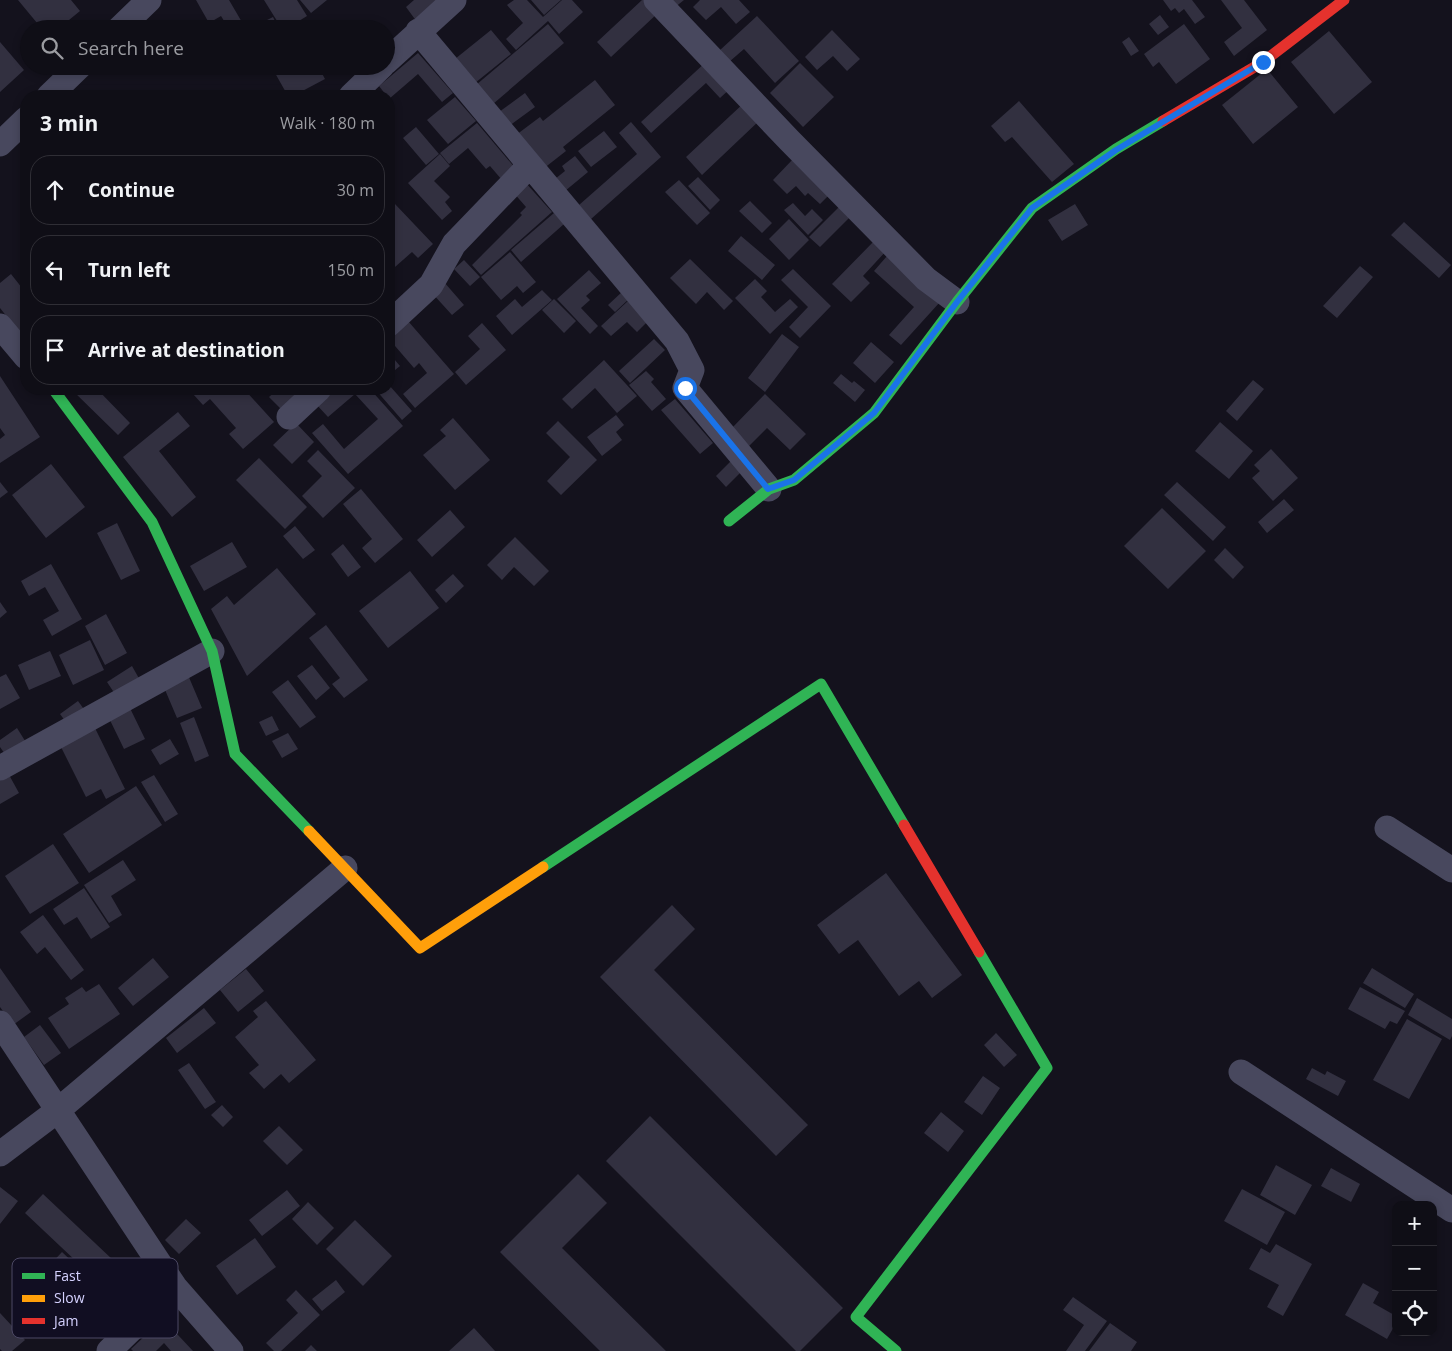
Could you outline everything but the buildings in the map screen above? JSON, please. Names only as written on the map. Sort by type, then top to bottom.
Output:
[{"type":"street","points":[[128,20],[149,0]]},
{"type":"street","points":[[395,53],[418,30],[454,0]]},
{"type":"street","points":[[656,0],[919,272],[957,302]]},
{"type":"street","points":[[729,521],[768,489],[794,480],[874,413],[957,302],[1032,208],[1116,150],[1263,62],[1344,0]]},
{"type":"street","points":[[418,30],[677,341],[692,370],[685,388],[768,489]]},
{"type":"street","points":[[55,90],[71,75]]},
{"type":"street","points":[[357,90],[373,75]]},
{"type":"street","points":[[0,144],[20,125]]},
{"type":"street","points":[[395,318],[431,285],[454,244],[530,165]]},
{"type":"street","points":[[0,326],[20,350]]},
{"type":"street","points":[[57,395],[152,522],[212,651],[235,754],[420,948],[821,684],[1047,1068],[856,1317],[896,1351]]},
{"type":"street","points":[[289,417],[313,395]]},
{"type":"street","points":[[0,768],[212,651]]},
{"type":"street","points":[[1387,828],[1452,870]]},
{"type":"street","points":[[0,1154],[56,1111],[345,868]]},
{"type":"street","points":[[0,1023],[56,1111],[155,1258]]},
{"type":"street","points":[[1241,1072],[1452,1210]]},
{"type":"street","points":[[178,1290],[231,1351]]},
{"type":"street","points":[[109,1351],[122,1338]]},
{"type":"traffic: fast","points":[[729,521],[769,489],[794,480],[874,413],[957,302],[1032,208],[1116,149],[1163,121]]},
{"type":"traffic: fast","points":[[57,395],[152,522],[212,651],[235,754],[309,831]]},
{"type":"traffic: fast","points":[[543,867],[821,684],[904,825]]},
{"type":"traffic: fast","points":[[896,1351],[856,1317],[1047,1068],[979,952]]},
{"type":"traffic: slow","points":[[309,831],[420,948],[543,867]]},
{"type":"traffic: jam","points":[[1163,121],[1263,62],[1344,0]]},
{"type":"traffic: jam","points":[[904,825],[979,952]]},
{"type":"route","points":[[685,388],[768,489],[794,480],[874,413],[957,302],[1032,208],[1116,150],[1263,62]]}]
